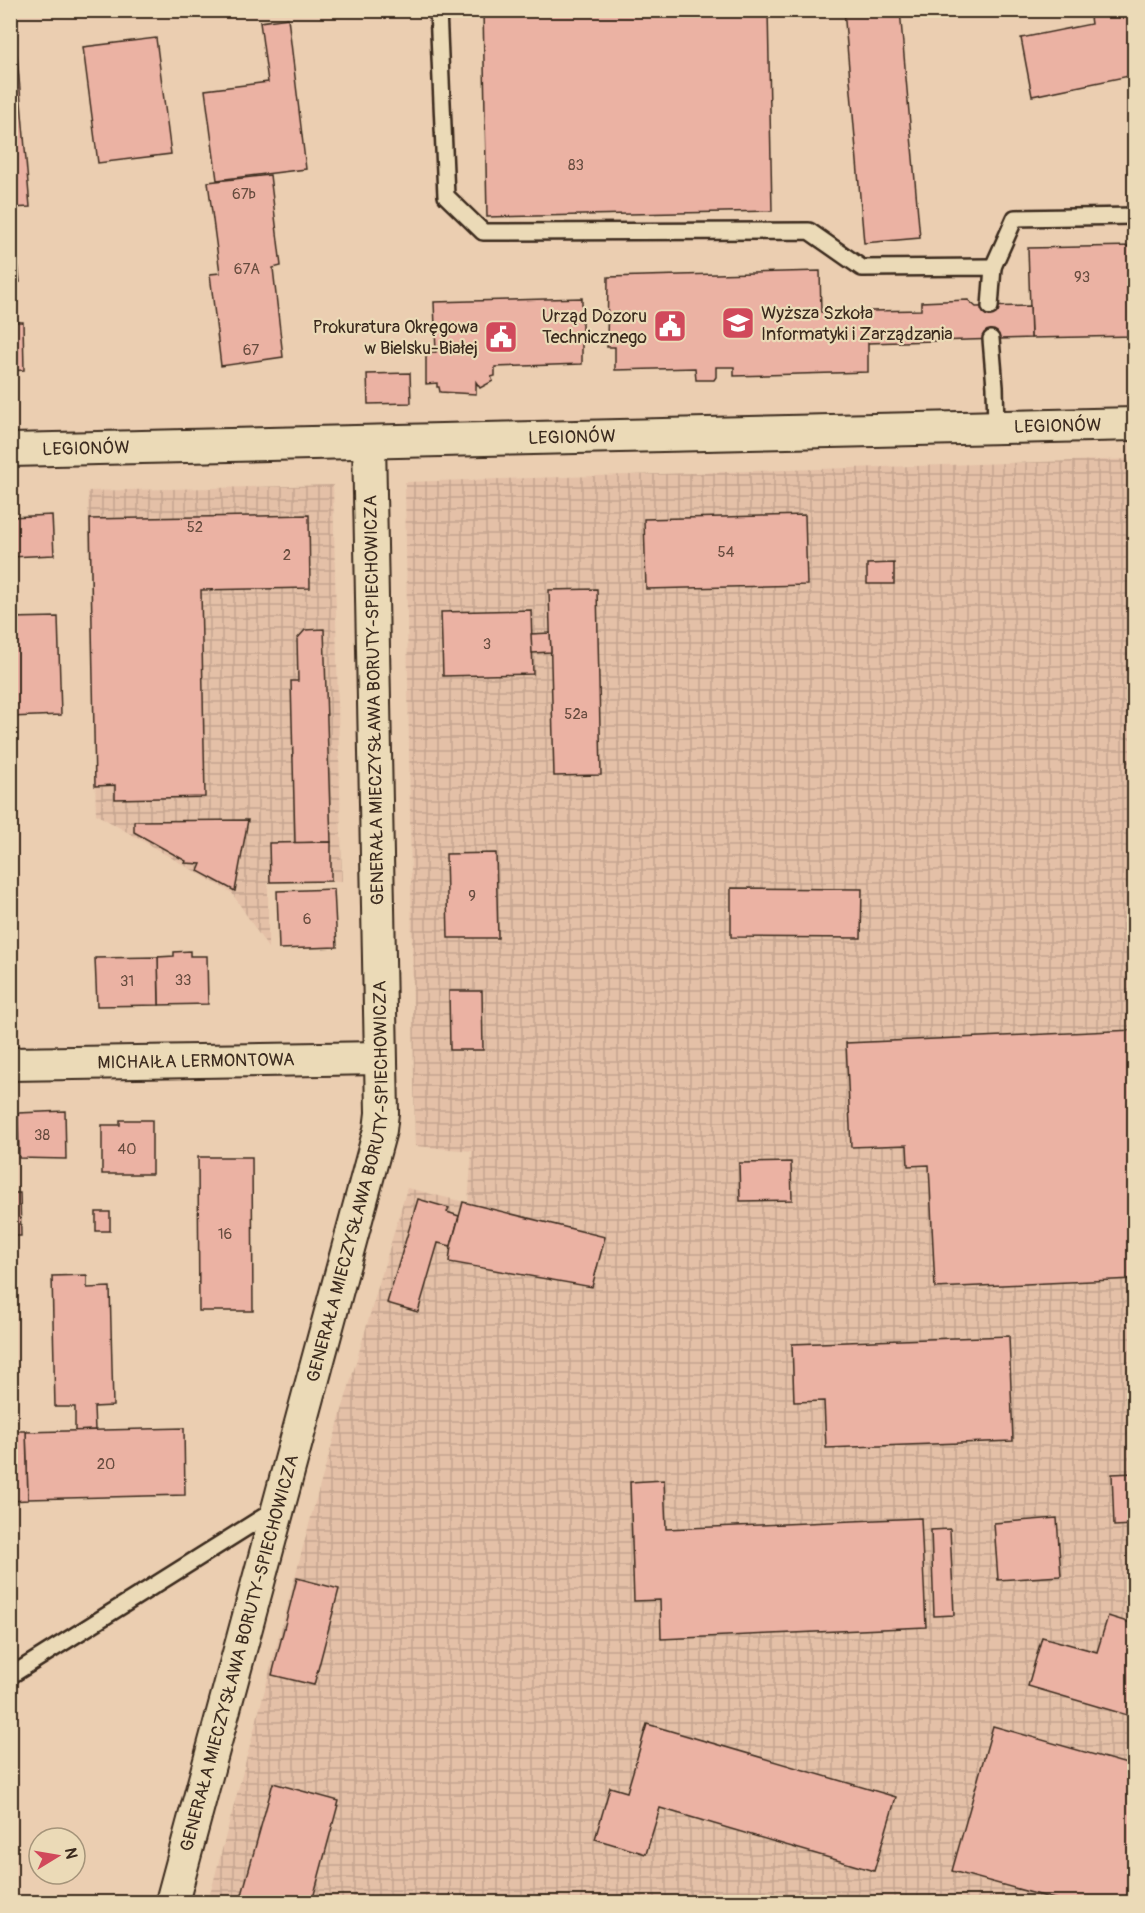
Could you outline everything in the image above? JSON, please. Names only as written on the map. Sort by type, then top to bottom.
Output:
[{"type":"street","name":"LEGIONÓW","points":[[10,450],[1134,424]]},
{"type":"street","name":"GENERAŁA MIECZYSŁAWA BORUTY-SPIECHOWICZA","points":[[172,1902],[380,1130],[382,1113],[369,442]]},
{"type":"street","name":"MICHAIŁA LERMONTOWA","points":[[10,1064],[380,1058]]},
{"type":"lane","points":[[438,10],[446,196],[483,232],[809,231],[862,268],[993,267]]},
{"type":"lane","points":[[990,307],[993,267],[1015,218],[1134,216]]},
{"type":"lane","points":[[991,339],[996,387],[996,427]]},
{"type":"lane","points":[[10,1676],[31,1665],[278,1508]]},
{"type":"shaded area","points":[[1134,459],[1134,1902],[208,1902],[314,1506],[407,1188],[468,1203],[472,1151],[415,1146],[405,482]]},
{"type":"shaded area","points":[[333,485],[342,881],[268,883],[268,948],[232,893],[96,814],[88,491]]},
{"type":"building","points":[[483,10],[768,10],[772,211],[487,217]]},
{"type":"building","points":[[844,10],[900,10],[920,238],[864,243]]},
{"type":"building","points":[[939,10],[987,10],[987,12],[939,16]]},
{"type":"building","points":[[1089,10],[1134,10],[1134,75],[1032,96],[1021,38],[1091,24]]},
{"type":"building","points":[[288,18],[306,169],[217,180],[205,90],[268,82],[260,22]]},
{"type":"building","points":[[156,38],[171,154],[98,163],[83,47]]},
{"type":"building","points":[[10,55],[17,55],[30,207],[10,208]]},
{"type":"building","points":[[270,175],[281,266],[273,268],[283,357],[221,366],[210,274],[220,273],[208,182]]},
{"type":"building","points":[[1134,246],[1134,336],[1031,338],[1028,248]]},
{"type":"building","points":[[17,253],[20,282],[10,283],[10,254]]},
{"type":"building","points":[[820,271],[821,312],[921,310],[921,302],[968,300],[976,307],[1030,306],[1031,338],[868,343],[868,372],[734,376],[734,367],[716,367],[714,380],[696,380],[695,368],[615,370],[615,347],[607,347],[608,277]]},
{"type":"building","points":[[582,298],[582,364],[495,367],[495,376],[491,377],[493,381],[480,388],[476,382],[476,394],[440,392],[437,383],[426,384],[426,352],[436,352],[434,302]]},
{"type":"building","points":[[10,322],[23,322],[24,370],[10,371]]},
{"type":"building","points":[[410,373],[411,403],[368,404],[367,374]]},
{"type":"building","points":[[52,515],[54,555],[10,557],[10,517]]},
{"type":"building","points":[[309,515],[310,588],[201,590],[205,797],[115,799],[115,785],[95,786],[90,519]]},
{"type":"building","points":[[805,515],[807,585],[646,589],[644,519]]},
{"type":"building","points":[[894,563],[894,584],[867,584],[867,564]]},
{"type":"building","points":[[597,589],[601,775],[554,776],[549,590]]},
{"type":"building","points":[[531,610],[533,674],[443,676],[441,612]]},
{"type":"building","points":[[58,617],[61,715],[10,717],[10,618]]},
{"type":"building","points":[[324,629],[331,842],[295,843],[291,681],[298,681],[297,639],[305,630]]},
{"type":"building","points":[[550,633],[551,652],[532,653],[531,634]]},
{"type":"building","points":[[248,820],[235,891],[198,871],[201,864],[185,863],[186,861],[134,832],[134,821]]},
{"type":"building","points":[[331,842],[331,881],[270,882],[269,843]]},
{"type":"building","points":[[496,853],[498,938],[448,938],[446,854]]},
{"type":"building","points":[[731,888],[862,889],[861,938],[731,937]]},
{"type":"building","points":[[334,889],[337,947],[279,949],[277,891]]},
{"type":"building","points":[[190,951],[190,956],[207,956],[208,1004],[159,1005],[158,957],[174,956],[174,952]]},
{"type":"building","points":[[158,957],[159,1005],[97,1006],[95,958]]},
{"type":"building","points":[[449,991],[482,991],[483,1050],[450,1050]]},
{"type":"building","points":[[1134,1030],[1134,1279],[935,1288],[929,1165],[908,1166],[907,1145],[851,1147],[846,1043]]},
{"type":"building","points":[[65,1111],[66,1159],[19,1158],[18,1113]]},
{"type":"building","points":[[120,1120],[152,1120],[152,1174],[102,1174],[102,1125],[120,1125]]},
{"type":"building","points":[[198,1157],[252,1157],[253,1311],[199,1311]]},
{"type":"building","points":[[791,1162],[792,1200],[740,1201],[739,1163]]},
{"type":"building","points":[[10,1193],[20,1193],[21,1236],[10,1236]]},
{"type":"building","points":[[418,1199],[449,1208],[447,1212],[459,1216],[451,1246],[438,1243],[418,1312],[387,1303]]},
{"type":"building","points":[[463,1202],[605,1237],[592,1287],[449,1262]]},
{"type":"building","points":[[96,1212],[110,1212],[110,1231],[96,1231]]},
{"type":"building","points":[[87,1275],[87,1288],[110,1287],[113,1406],[94,1407],[95,1430],[75,1431],[75,1407],[55,1407],[52,1276]]},
{"type":"building","points":[[1009,1336],[1013,1441],[826,1448],[824,1401],[794,1402],[792,1344]]},
{"type":"building","points":[[184,1428],[185,1495],[28,1499],[26,1432]]},
{"type":"building","points":[[10,1431],[26,1431],[28,1500],[10,1501]]},
{"type":"building","points":[[1134,1473],[1134,1525],[1114,1526],[1112,1474]]},
{"type":"building","points":[[664,1480],[666,1529],[921,1518],[926,1627],[661,1639],[660,1600],[634,1601],[630,1482]]},
{"type":"building","points":[[1057,1518],[1061,1576],[998,1580],[994,1523]]},
{"type":"building","points":[[950,1529],[954,1615],[934,1616],[931,1530]]},
{"type":"building","points":[[297,1578],[339,1589],[314,1685],[272,1675]]},
{"type":"building","points":[[1108,1616],[1134,1624],[1134,1717],[1028,1686],[1042,1637],[1097,1652]]},
{"type":"building","points":[[647,1724],[896,1797],[874,1871],[660,1808],[646,1854],[595,1839],[610,1787],[627,1792]]},
{"type":"building","points":[[993,1726],[1134,1766],[1134,1902],[1065,1902],[952,1871]]},
{"type":"building","points":[[273,1783],[339,1801],[312,1902],[240,1902]]},
{"type":"place","name":"Wyższa Szkoła Informatyki i Zarządzania","points":[[738,323]]},
{"type":"place","name":"Urząd Dozoru Technicznego","points":[[670,326]]},
{"type":"place","name":"Prokuratura Okręgowa w Bielsku-Białej","points":[[501,337]]}]
